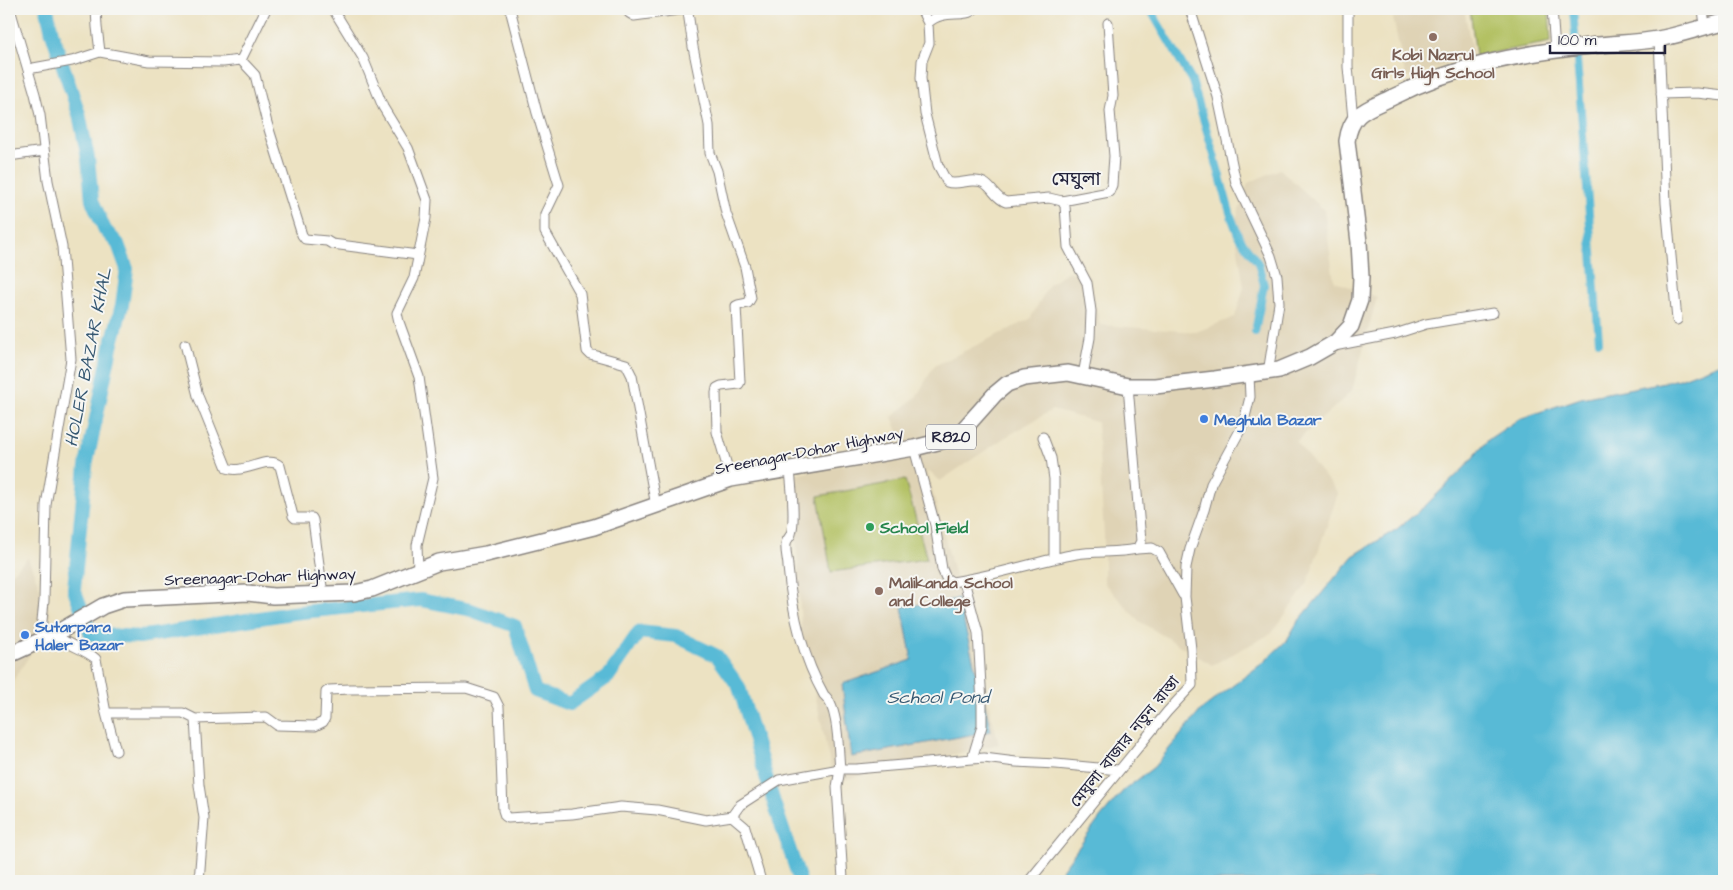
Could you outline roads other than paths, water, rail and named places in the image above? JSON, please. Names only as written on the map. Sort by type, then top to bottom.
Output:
[{"type":"main road","points":[[1354,119],[1362,112],[1412,87],[1463,68],[1559,49],[1659,39],[1724,22]]},
{"type":"main road","name":"Sreenagar-Dohar Highway","points":[[53,635],[103,606],[124,599],[248,593],[273,596],[354,593],[372,589],[442,561],[486,554],[594,527],[731,480],[790,468],[914,448],[942,441],[962,431],[995,394],[1007,384],[1024,378],[1068,373],[1128,386],[1155,386],[1249,376],[1268,373],[1295,364],[1336,342],[1351,326],[1360,300],[1359,242],[1347,140],[1349,128],[1354,119]]},
{"type":"main road","name":"R820","points":[[9,655],[53,635]]},
{"type":"street","points":[[10,9],[31,69],[48,182],[62,247],[71,359],[46,505],[45,592],[53,635],[96,659],[106,713],[116,751]]},
{"type":"street","points":[[96,9],[100,52]]},
{"type":"street","points":[[241,60],[266,9]]},
{"type":"street","points":[[333,9],[363,58],[383,107],[408,148],[427,200],[426,218],[414,278],[397,314],[398,322],[419,377],[433,478],[417,545],[418,570]]},
{"type":"street","points":[[510,9],[536,114],[559,185],[545,214],[545,232],[580,294],[587,351],[590,354],[626,364],[632,376],[656,506]]},
{"type":"street","points":[[628,9],[629,14],[634,16],[679,10],[686,10],[688,12],[709,125],[710,153],[717,171],[726,213],[745,267],[751,298],[748,303],[736,306],[740,382],[738,384],[721,386],[717,388],[716,393],[717,432],[731,480]]},
{"type":"street","points":[[921,9],[928,23],[929,43],[922,61],[921,78],[925,114],[938,165],[946,182],[951,184],[973,181],[982,182],[999,200],[1006,202],[1048,198],[1062,201],[1109,192],[1112,185],[1114,156],[1110,111],[1113,96],[1108,23]]},
{"type":"street","points":[[928,23],[937,16],[969,13],[974,9]]},
{"type":"street","points":[[1190,9],[1218,97],[1236,183],[1268,249],[1277,276],[1279,303],[1268,373]]},
{"type":"street","points":[[1348,9],[1348,67],[1354,119]]},
{"type":"street","points":[[1552,9],[1559,49]]},
{"type":"street","points":[[1703,9],[1705,26]]},
{"type":"street","points":[[1659,39],[1666,203],[1677,320]]},
{"type":"street","points":[[31,69],[72,61],[100,52],[149,61],[223,62],[241,60]]},
{"type":"street","points":[[241,60],[255,75],[267,123],[302,235],[305,239],[418,255]]},
{"type":"street","points":[[1662,94],[1697,93],[1724,96]]},
{"type":"street","points":[[9,156],[44,151]]},
{"type":"street","points":[[1062,201],[1066,212],[1068,247],[1087,283],[1091,311],[1090,338],[1083,375]]},
{"type":"street","points":[[1326,348],[1395,334],[1426,324],[1493,313]]},
{"type":"street","points":[[185,344],[198,396],[227,468],[234,471],[270,462],[277,463],[280,466],[293,516],[295,518],[312,518],[323,594]]},
{"type":"street","name":"মেঘুলা বাজার নতুন রাস্তা","points":[[1029,881],[1167,712],[1192,685],[1185,575],[1190,550],[1211,484],[1242,425],[1250,397],[1249,376]]},
{"type":"street","points":[[1128,386],[1141,541],[1137,550]]},
{"type":"street","points":[[1043,437],[1051,458],[1054,479],[1054,559]]},
{"type":"street","points":[[914,448],[935,525],[942,569],[946,578],[952,582],[1078,554],[1152,548],[1160,552],[1185,597]]},
{"type":"street","points":[[790,468],[793,507],[791,534],[786,543],[789,585],[805,656],[824,695],[830,700],[833,710],[840,770],[837,787],[843,879]]},
{"type":"street","points":[[964,580],[978,633],[982,704],[982,726],[972,759]]},
{"type":"street","points":[[106,713],[183,713],[195,720],[266,717],[277,725],[315,726],[323,722],[325,718],[326,692],[329,690],[350,688],[466,688],[494,697],[499,707],[503,810],[508,818],[572,814],[620,807],[657,810],[706,820],[732,816],[740,805],[779,780],[840,770],[984,758],[1120,770]]},
{"type":"street","points":[[195,720],[199,785],[204,818],[199,881]]},
{"type":"street","points":[[732,816],[745,827],[761,881]]},
{"type":"water","points":[[1724,362],[1724,881],[1054,881],[1100,818],[1123,791],[1154,767],[1202,709],[1264,662],[1287,640],[1297,623],[1353,556],[1397,529],[1425,506],[1465,467],[1489,439],[1519,419],[1581,398],[1680,379]]},
{"type":"water","name":"School Pond","points":[[958,599],[991,731],[851,757],[842,684],[912,660],[902,607]]},
{"type":"waterway","name":"HOLER BAZAR KHAL","points":[[47,9],[52,33],[79,114],[88,158],[92,200],[105,230],[118,244],[127,269],[122,305],[111,347],[86,466],[74,589],[91,634],[139,637],[292,613],[421,600],[471,610],[515,626],[535,691],[569,704],[608,677],[639,632],[676,636],[717,656],[739,687],[800,881]]},
{"type":"waterway","points":[[1150,9],[1192,81],[1231,216],[1239,237],[1258,263],[1264,285],[1255,332]]},
{"type":"waterway","points":[[1573,9],[1599,341]]},
{"type":"place","name":"Kobi Nazrul Girls High School","points":[[1433,37]]},
{"type":"place","name":"Meghula Bazar","points":[[1204,419]]},
{"type":"place","name":"School Field","points":[[870,527]]},
{"type":"place","name":"Malikanda School and College","points":[[879,591]]},
{"type":"place","name":"Sutarpara Haler Bazar","points":[[25,635]]},
{"type":"district","name":"মেঘুলা","points":[[1076,178]]}]
